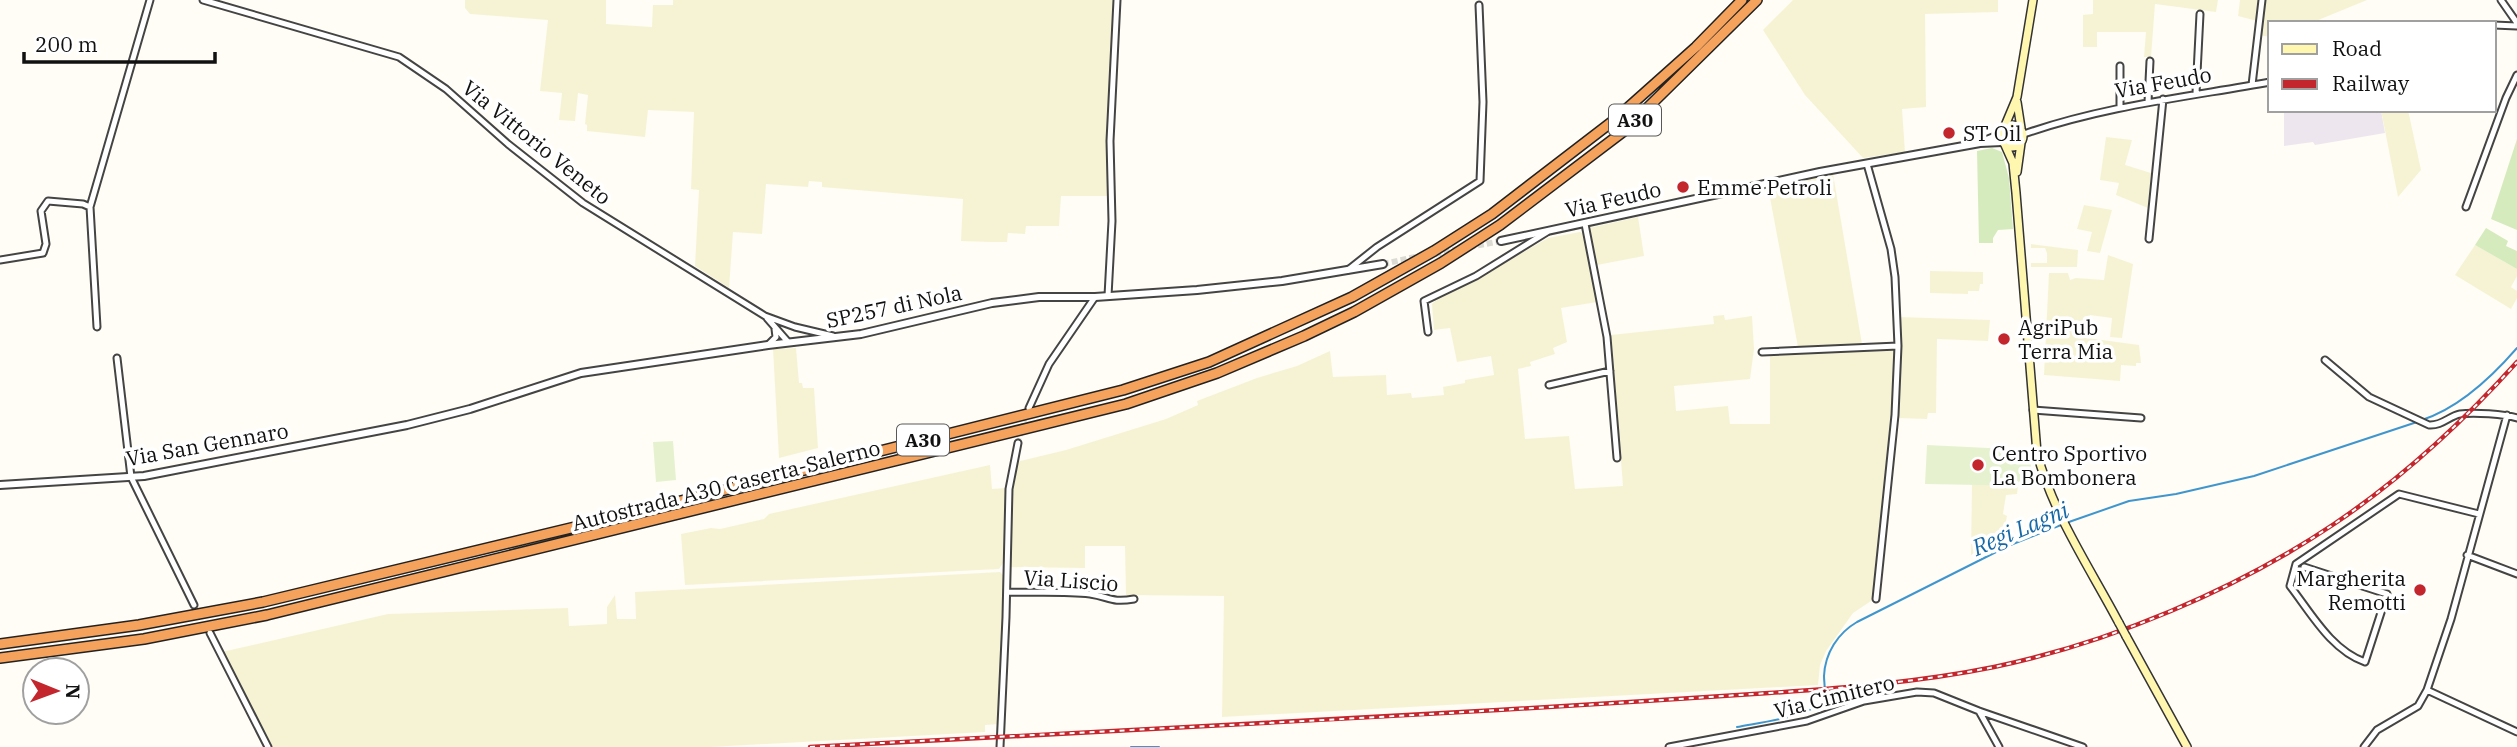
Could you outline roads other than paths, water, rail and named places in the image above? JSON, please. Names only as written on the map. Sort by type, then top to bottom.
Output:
[{"type":"highway","name":"Autostrada A30 Caserta-Salerno","points":[[0,644],[139,625],[263,602],[625,515],[1123,390],[1209,362],[1352,297],[1492,214],[1613,121],[1696,47],[1741,0]]},
{"type":"highway","name":"Autostrada A30 Caserta-Salerno","points":[[0,658],[144,639],[267,615],[1126,404],[1217,373],[1354,312],[1404,285],[1500,225],[1624,131],[1757,0]]},
{"type":"main road","points":[[2033,0],[2017,97],[2003,137],[2013,163],[2037,453],[2058,511],[2187,745]]},
{"type":"main road","points":[[2016,193],[2022,131],[2017,97]]},
{"type":"main road","points":[[2003,137],[2010,124],[2022,131]]},
{"type":"main road","points":[[2003,137],[2015,147],[2021,143]]},
{"type":"street","points":[[97,327],[90,207],[150,0]]},
{"type":"street","name":"Via Vittorio Veneto","points":[[203,0],[399,57],[446,89],[508,144],[583,203],[765,316],[839,338]]},
{"type":"street","points":[[1108,296],[1112,221],[1110,141],[1117,0]]},
{"type":"street","points":[[2252,85],[2262,0]]},
{"type":"street","points":[[2501,0],[2517,25]]},
{"type":"street","points":[[1348,270],[1377,247],[1480,181],[1483,102],[1479,5]]},
{"type":"street","points":[[2196,93],[2200,14]]},
{"type":"street","points":[[2496,25],[2511,15]]},
{"type":"street","points":[[2496,25],[2517,25]]},
{"type":"street","points":[[2148,102],[2150,61]]},
{"type":"street","points":[[2120,66],[2120,107]]},
{"type":"street","points":[[2466,207],[2517,75]]},
{"type":"street","name":"Via Feudo","points":[[2022,131],[2120,107],[2268,82]]},
{"type":"street","points":[[2149,239],[2163,99]]},
{"type":"street","name":"Via Feudo","points":[[1501,241],[2003,137]]},
{"type":"street","points":[[1867,164],[1891,248],[1898,346],[1895,415],[1876,599]]},
{"type":"street","points":[[0,260],[43,253],[46,244],[41,211],[48,201],[90,207]]},
{"type":"street","points":[[1585,224],[1607,337],[1617,458]]},
{"type":"street","points":[[1428,332],[1424,301],[1476,276],[1547,232]]},
{"type":"street","name":"SP257 di Nola","points":[[419,421],[452,414],[581,373],[788,342],[839,338],[992,303],[1282,281],[1383,264]]},
{"type":"street","points":[[1028,408],[1049,364],[1096,297]]},
{"type":"street","points":[[765,316],[788,342]]},
{"type":"street","points":[[768,345],[776,337],[774,326]]},
{"type":"street","points":[[1762,352],[1898,346]]},
{"type":"street","points":[[117,358],[131,477],[194,605]]},
{"type":"street","points":[[2325,360],[2369,397],[2429,425],[2462,414],[2507,415],[2517,418]]},
{"type":"street","points":[[1549,385],[1610,371]]},
{"type":"street","points":[[2033,410],[2141,418]]},
{"type":"street","points":[[2364,747],[2377,730],[2418,706],[2427,690],[2451,619],[2507,415]]},
{"type":"street","name":"Via San Gennaro","points":[[0,485],[131,477],[419,421]]},
{"type":"street","points":[[999,747],[1009,489],[1017,443]]},
{"type":"street","points":[[2304,567],[2387,594],[2365,662],[2350,657],[2337,646],[2290,586],[2297,564],[2399,494],[2479,514]]},
{"type":"street","points":[[2467,555],[2517,574]]},
{"type":"street","name":"Via Liscio","points":[[1007,592],[1093,594],[1107,600],[1120,601],[1134,599]]},
{"type":"street","points":[[209,633],[268,747]]},
{"type":"street","points":[[2427,690],[2517,732]]},
{"type":"street","name":"Via Cimitero","points":[[1669,747],[1807,721],[1864,701],[1917,692],[1934,693],[2082,747]]},
{"type":"street","points":[[1979,711],[1999,747]]},
{"type":"waterway","name":"Regi Lagni","points":[[2422,420],[2449,408],[2474,391],[2517,348]]},
{"type":"waterway","name":"Regi Lagni","points":[[2066,523],[2129,501],[2176,494],[2254,476],[2417,422]]},
{"type":"waterway","name":"Regi Lagni","points":[[1737,727],[1805,712],[1821,702],[1825,693],[1824,676],[1830,652],[1838,638],[1857,622],[2008,546],[2061,525]]},
{"type":"waterway","points":[[1131,747],[1159,747]]},
{"type":"tunnel","points":[[1469,247],[1501,241]]},
{"type":"tunnel","points":[[1435,254],[1458,249]]},
{"type":"tunnel","points":[[1383,264],[1420,256]]},
{"type":"tunnel","points":[[1018,443],[1026,414]]},
{"type":"railway","points":[[810,747],[1769,693],[1854,687],[1994,667],[2038,657],[2126,629],[2214,592],[2296,548],[2359,507],[2407,469],[2453,428],[2517,362]]},
{"type":"place","name":"ST Oil","points":[[1949,133]]},
{"type":"place","name":"Emme Petroli","points":[[1683,187]]},
{"type":"place","name":"AgriPub Terra Mia","points":[[2004,339]]},
{"type":"place","name":"Centro Sportivo La Bombonera","points":[[1978,465]]},
{"type":"place","name":"Margherita Remotti","points":[[2420,590]]}]
